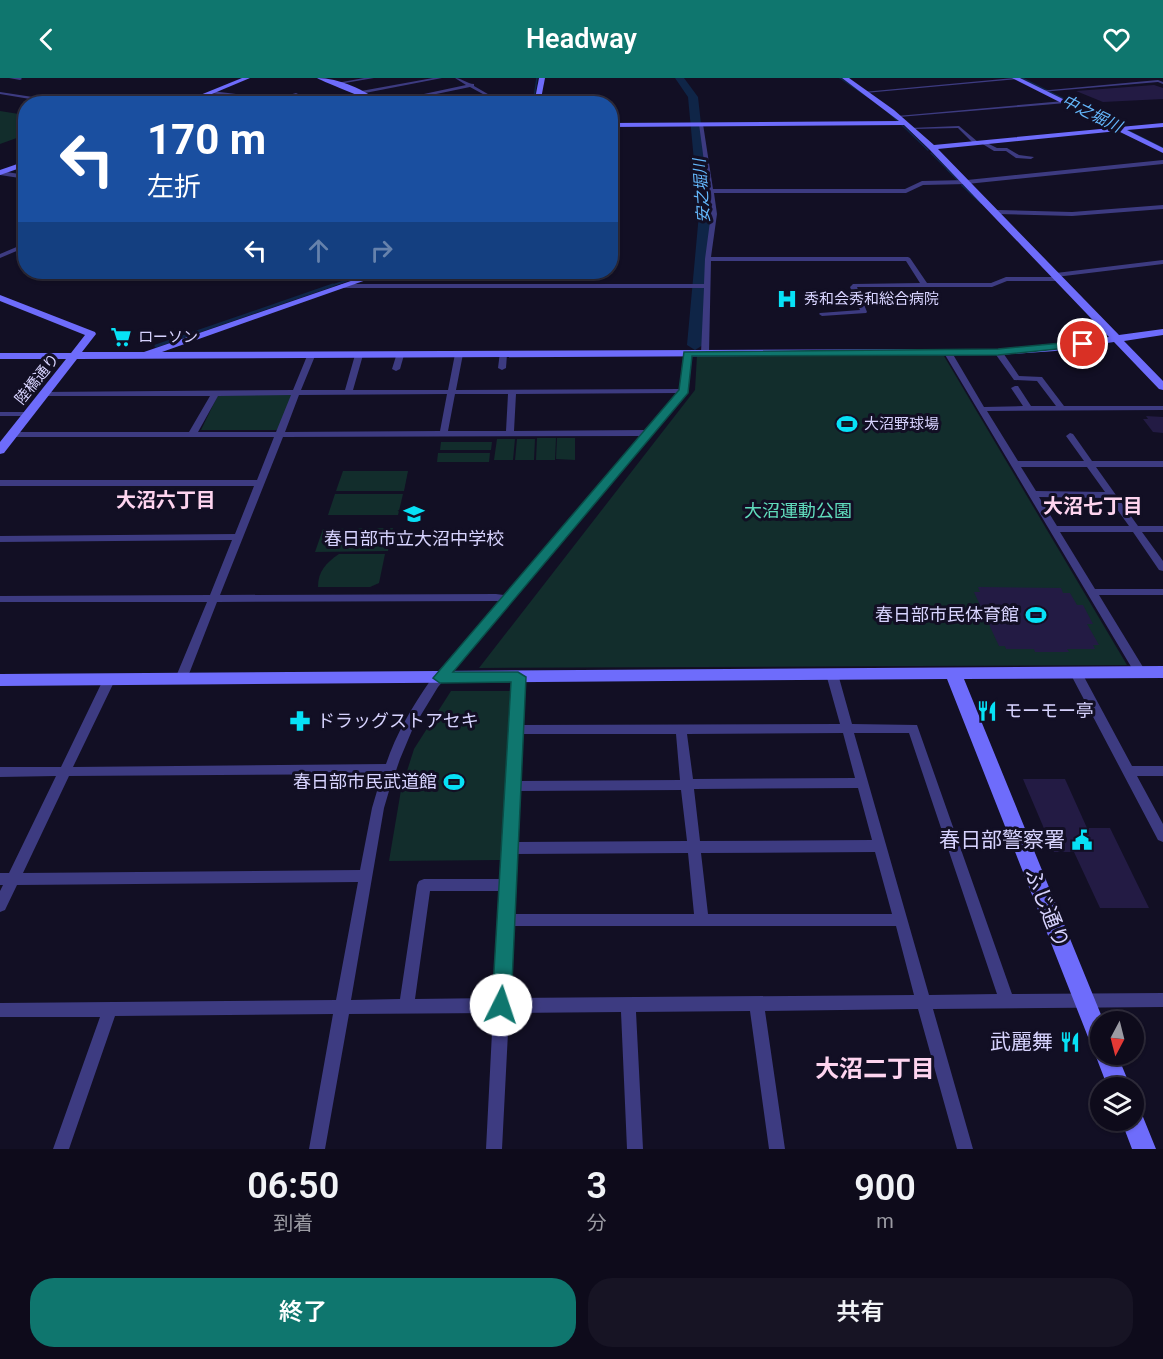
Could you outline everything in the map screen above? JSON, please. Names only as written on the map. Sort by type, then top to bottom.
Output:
[{"type":"street","points":[[11,78],[20,79]]},
{"type":"street","points":[[202,96],[247,78]]},
{"type":"street","points":[[320,78],[339,83],[367,96]]},
{"type":"street","points":[[339,83],[372,78]]},
{"type":"street","points":[[349,96],[440,78]]},
{"type":"street","points":[[457,78],[489,96]]},
{"type":"street","points":[[539,96],[542,78]]},
{"type":"street","points":[[845,78],[899,116],[932,147],[1163,387]]},
{"type":"street","points":[[865,92],[1016,79],[1045,91],[1163,151]]},
{"type":"street","points":[[1045,91],[1158,81],[1163,83]]},
{"type":"street","points":[[416,96],[473,85]]},
{"type":"street","points":[[212,92],[243,96]]},
{"type":"street","points":[[0,93],[20,96]]},
{"type":"street","points":[[289,96],[296,94]]},
{"type":"street","points":[[899,116],[1064,102]]},
{"type":"street","points":[[701,124],[714,214],[706,286],[705,354]]},
{"type":"street","points":[[618,125],[959,127],[996,150],[1007,149],[1018,157],[1031,157]]},
{"type":"street","points":[[932,147],[1163,125]]},
{"type":"street","points":[[712,191],[906,191],[922,183],[967,182],[1163,162]]},
{"type":"street","points":[[0,173],[18,166]]},
{"type":"street","points":[[0,173],[18,176]]},
{"type":"street","points":[[997,212],[1081,214],[1163,207]]},
{"type":"street","points":[[0,256],[18,248]]},
{"type":"street","points":[[708,259],[908,259],[925,285]]},
{"type":"street","points":[[822,314],[864,312],[853,286],[855,285],[992,285],[1006,279],[1058,277],[1163,262]]},
{"type":"street","points":[[144,356],[177,342],[363,279]]},
{"type":"street","points":[[342,286],[706,286]]},
{"type":"street","name":"陸橋通り","points":[[0,298],[88,332],[90,337],[0,450]]},
{"type":"street","points":[[0,356],[998,352],[1055,348],[1163,332]]},
{"type":"street","points":[[998,352],[1017,378],[1039,379],[1062,409]]},
{"type":"street","points":[[948,353],[1035,494],[1140,672]]},
{"type":"street","points":[[444,432],[459,354]]},
{"type":"street","points":[[502,368],[503,354]]},
{"type":"street","points":[[318,1149],[378,808],[388,769],[411,719],[440,678],[684,391],[688,354]]},
{"type":"street","points":[[348,393],[359,355]]},
{"type":"street","points":[[396,369],[400,355]]},
{"type":"street","points":[[181,679],[311,356]]},
{"type":"street","points":[[1015,388],[1029,409]]},
{"type":"street","points":[[44,394],[684,391]]},
{"type":"street","points":[[510,433],[512,392]]},
{"type":"street","points":[[194,433],[215,393]]},
{"type":"street","points":[[982,409],[1163,408]]},
{"type":"street","points":[[0,414],[28,414]]},
{"type":"street","points":[[12,435],[648,433]]},
{"type":"street","points":[[1070,436],[1163,568]]},
{"type":"street","points":[[1016,464],[1163,464]]},
{"type":"street","points":[[0,483],[260,483]]},
{"type":"street","points":[[1035,494],[1112,495]]},
{"type":"street","points":[[1054,529],[1163,529]]},
{"type":"street","points":[[0,539],[238,537]]},
{"type":"street","points":[[1092,592],[1163,592]]},
{"type":"street","points":[[0,599],[496,597],[506,599]]},
{"type":"street","points":[[0,680],[1163,672]]},
{"type":"street","name":"ふじ通り","points":[[953,673],[1090,1015]]},
{"type":"street","points":[[1076,673],[1163,836]]},
{"type":"street","points":[[832,674],[965,1149]]},
{"type":"street","points":[[494,1149],[518,677]]},
{"type":"street","points":[[0,906],[7,879],[65,771],[109,680]]},
{"type":"street","points":[[515,730],[913,728],[1007,1000]]},
{"type":"street","points":[[681,729],[702,920]]},
{"type":"street","points":[[0,772],[388,769]]},
{"type":"street","points":[[1130,771],[1163,771]]},
{"type":"street","points":[[512,786],[862,783]]},
{"type":"street","points":[[510,848],[880,846]]},
{"type":"street","points":[[7,879],[365,876]]},
{"type":"street","points":[[407,1005],[424,885],[508,885]]},
{"type":"street","points":[[507,920],[901,920]]},
{"type":"street","points":[[0,1010],[1163,1000]]},
{"type":"street","points":[[628,1004],[635,1149]]},
{"type":"street","points":[[756,1004],[777,1149]]},
{"type":"street","points":[[61,1149],[110,1009]]},
{"type":"street","points":[[1137,1131],[1144,1149]]},
{"type":"green space","points":[[0,111],[18,114],[18,138],[0,144]]},
{"type":"green space","name":"大沼運動公園","points":[[697,355],[944,356],[1127,665],[479,668],[695,390]]},
{"type":"green space","points":[[218,395],[292,395],[278,430],[201,430]]},
{"type":"green space","points":[[537,438],[556,438],[555,460],[536,460]]},
{"type":"green space","points":[[557,438],[575,438],[575,460],[556,459]]},
{"type":"green space","points":[[497,439],[515,439],[513,460],[494,460]]},
{"type":"green space","points":[[517,439],[535,439],[534,460],[515,460]]},
{"type":"green space","points":[[441,442],[492,442],[491,450],[440,450]]},
{"type":"green space","points":[[438,453],[490,453],[489,462],[437,462]]},
{"type":"green space","points":[[343,471],[408,471],[404,491],[336,491]]},
{"type":"green space","points":[[335,494],[403,494],[398,515],[328,515]]},
{"type":"green space","points":[[393,528],[388,551],[315,552],[323,529]]},
{"type":"green space","points":[[339,554],[385,554],[379,583],[370,587],[318,587],[319,576],[324,568]]},
{"type":"green space","name":"春日部市民武道館","points":[[451,691],[510,691],[501,860],[389,861],[401,790],[414,749]]},
{"type":"building","points":[[1154,85],[1163,88],[1163,99],[1103,102],[1076,91]]},
{"type":"building","points":[[1146,416],[1163,417],[1163,433],[1153,432],[1143,419],[1148,419]]},
{"type":"building","name":"春日部市民体育館","points":[[978,587],[1061,588],[1063,593],[1070,593],[1077,605],[1083,605],[1093,624],[1087,624],[1099,645],[1093,645],[1095,649],[1067,649],[1069,652],[1035,652],[1034,649],[1006,649],[1005,646],[999,646],[974,592],[980,592]]},
{"type":"building","name":"春日部警察署","points":[[1023,779],[1065,779],[1087,828],[1110,828],[1149,908],[1100,908],[1074,852],[1054,852]]},
{"type":"waterway","points":[[534,96],[537,78]]},
{"type":"waterway","name":"安之堀川","points":[[679,78],[693,97],[705,214],[695,345]]},
{"type":"waterway","points":[[840,78],[868,97]]},
{"type":"waterway","name":"中之堀川","points":[[1022,78],[1163,148]]},
{"type":"waterway","points":[[888,112],[899,122]]},
{"type":"waterway","points":[[902,125],[928,150]]},
{"type":"waterway","points":[[931,153],[959,181]]},
{"type":"waterway","points":[[962,185],[981,203]]},
{"type":"waterway","points":[[328,287],[351,279]]},
{"type":"waterway","points":[[156,346],[333,285]]},
{"type":"place","name":"秀和会秀和総合病院","points":[[787,299]]},
{"type":"place","name":"ローソン","points":[[121,337]]},
{"type":"place","name":"大沼野球場","points":[[847,424]]},
{"type":"place","name":"春日部市立大沼中学校","points":[[414,514]]},
{"type":"place","name":"春日部市民体育館","points":[[1036,615]]},
{"type":"place","name":"モーモー亭","points":[[987,711]]},
{"type":"place","name":"ドラッグストアセキ","points":[[300,721]]},
{"type":"place","name":"春日部市民武道館","points":[[454,782]]},
{"type":"place","name":"春日部警察署","points":[[1082,840]]},
{"type":"place","name":"武麗舞","points":[[1070,1042]]},
{"type":"district","name":"大沼六丁目","points":[[166,500]]},
{"type":"district","name":"大沼七丁目","points":[[1093,506]]},
{"type":"district","name":"大沼二丁目","points":[[875,1069]]},
{"type":"route","points":[[501,1005],[518,677],[440,678],[684,391],[688,354],[998,352],[1040,350],[1083,344]]}]
